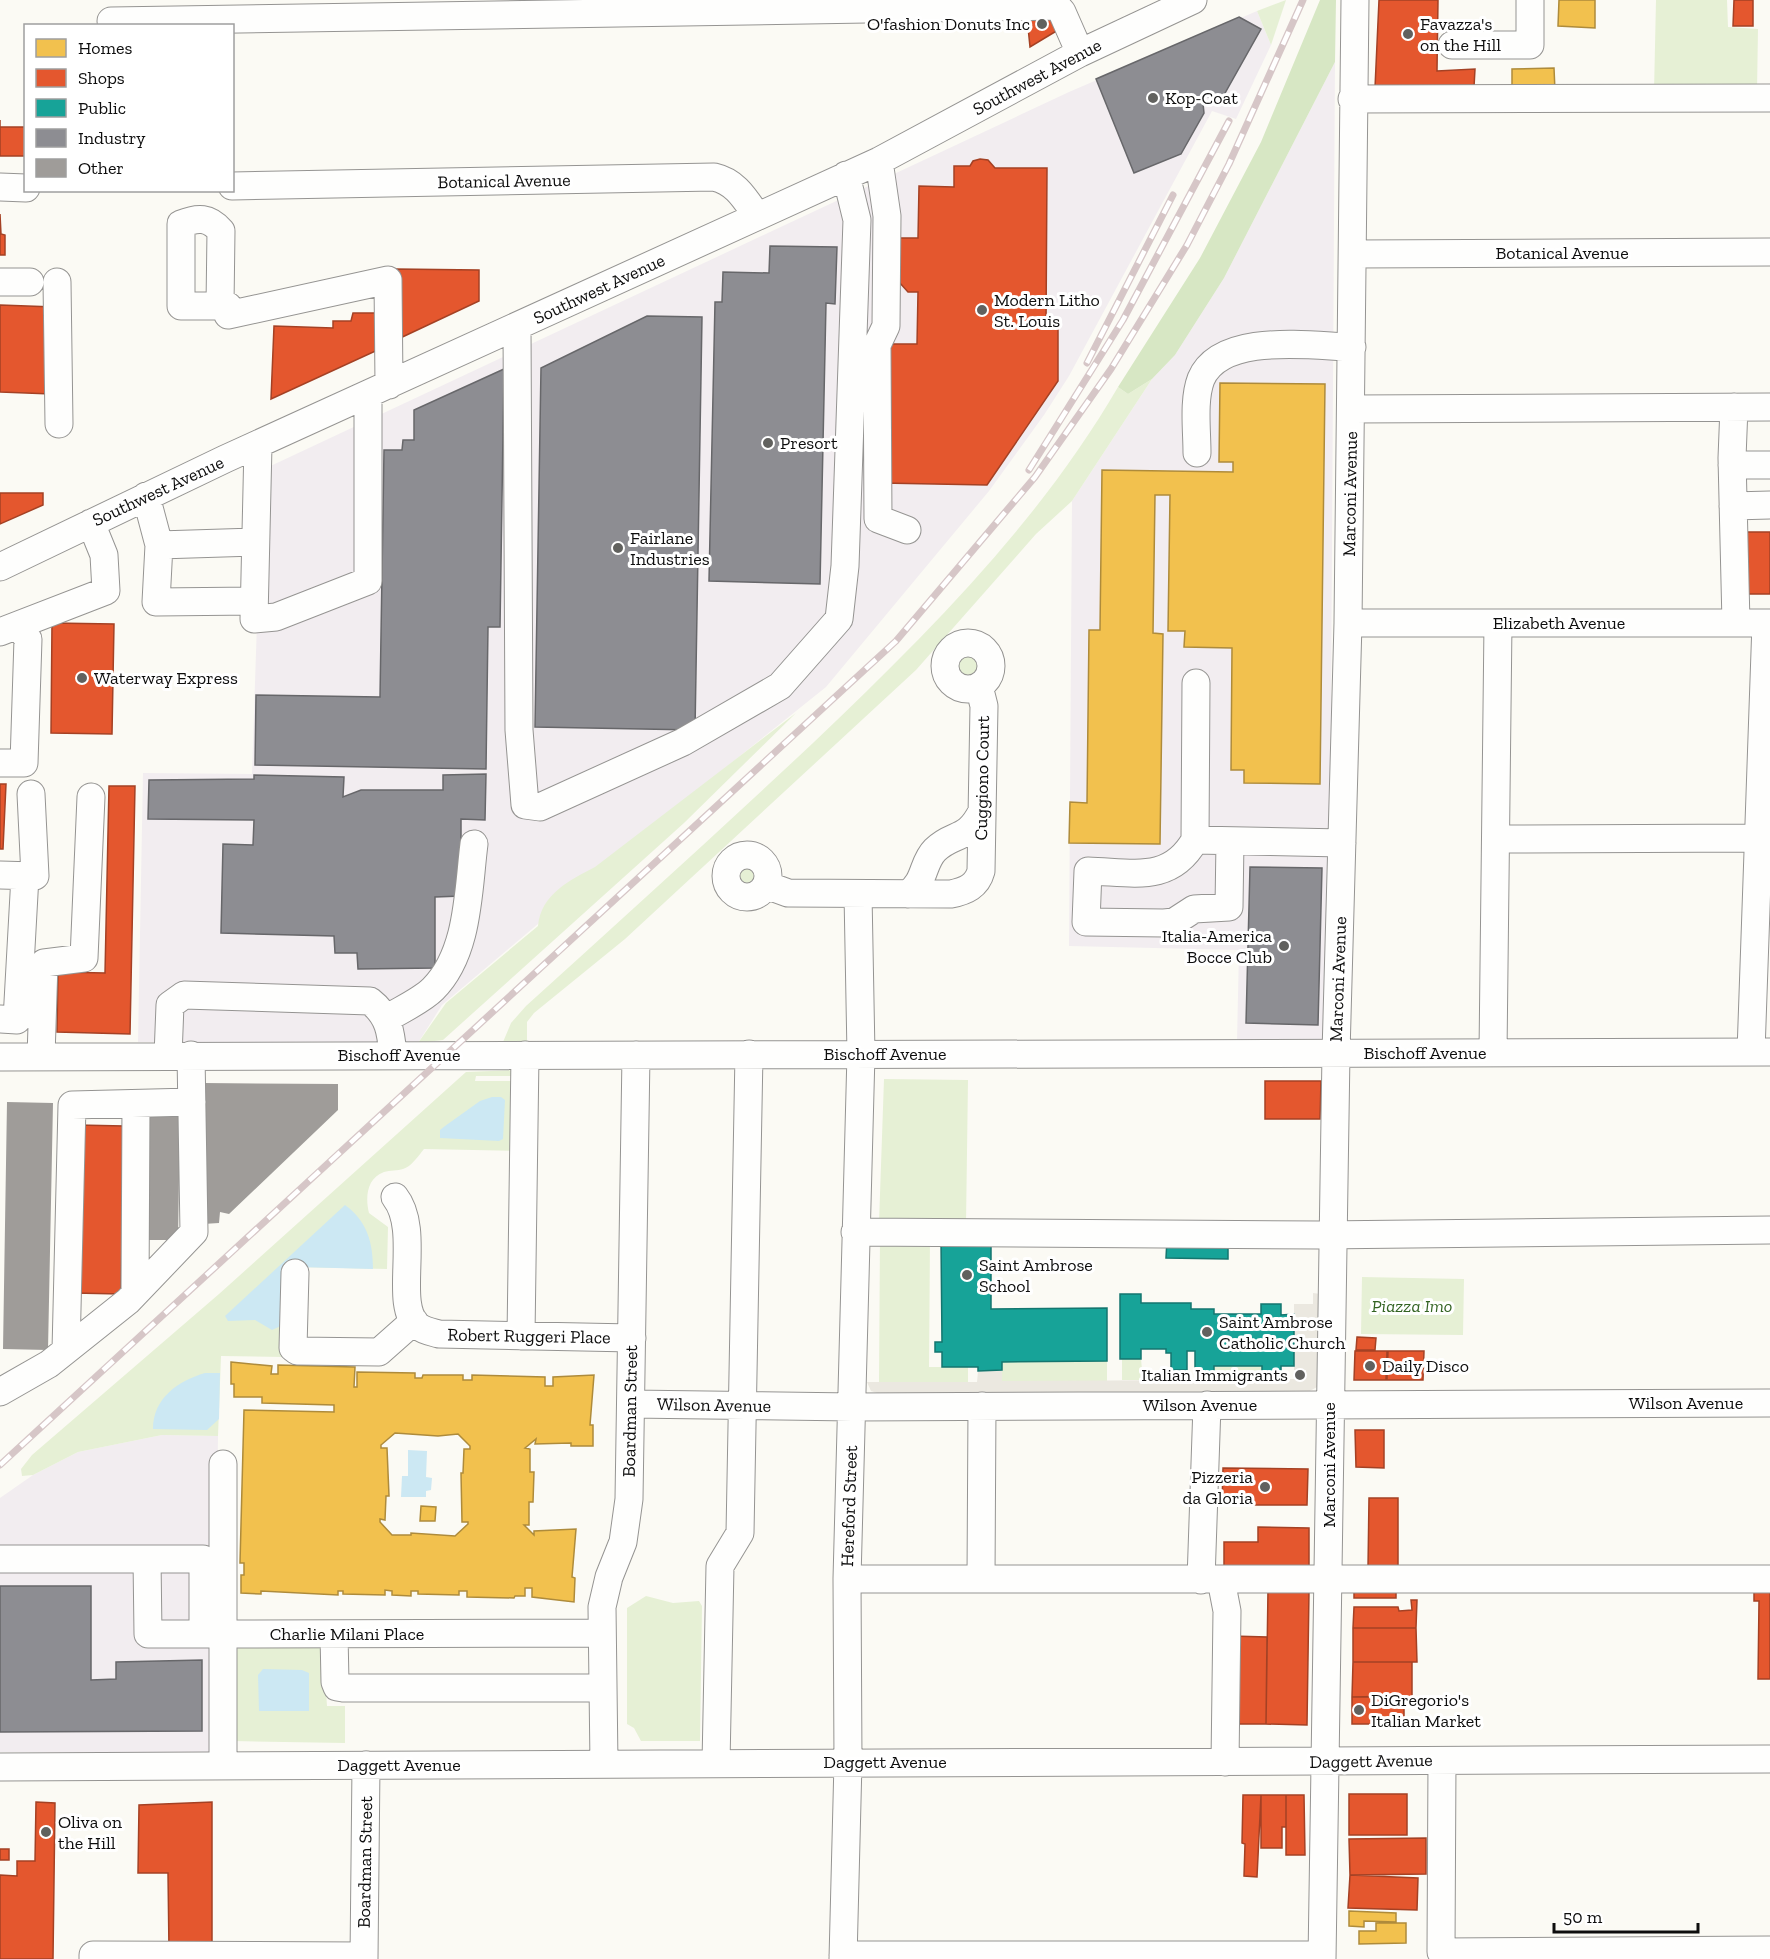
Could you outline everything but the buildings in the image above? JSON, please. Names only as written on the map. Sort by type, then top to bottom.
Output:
[{"type":"street","name":"Southwest Avenue","points":[[0,567],[146,496],[879,161],[1080,53],[1193,0]]},
{"type":"street","name":"Marconi Avenue","points":[[1322,1957],[1335,1053],[1348,623],[1354,254],[1352,99],[1355,0]]},
{"type":"street","points":[[1452,45],[1530,45],[1530,0]]},
{"type":"street","points":[[112,15],[1057,6],[1062,12],[1080,53]]},
{"type":"street","points":[[1352,99],[1770,98]]},
{"type":"street","points":[[879,161],[887,216],[886,326],[877,345],[878,519],[907,530]]},
{"type":"street","points":[[517,327],[519,730],[525,805],[540,807],[683,742],[780,686],[839,620],[845,566],[857,220],[846,175]]},
{"type":"street","name":"Botanical Avenue","points":[[234,186],[714,177],[727,180],[740,191],[757,216]]},
{"type":"street","points":[[0,187],[24,188]]},
{"type":"street","name":"Botanical Avenue","points":[[1354,254],[1770,252]]},
{"type":"street","points":[[224,310],[388,280],[368,581],[276,617],[254,619],[258,445]]},
{"type":"street","points":[[0,282],[30,282]]},
{"type":"street","points":[[57,282],[59,424]]},
{"type":"street","points":[[1197,453],[1198,397],[1201,379],[1209,368],[1228,352],[1276,345],[1352,347]]},
{"type":"street","points":[[1351,409],[1770,406]]},
{"type":"street","points":[[1734,407],[1732,465],[1736,623]]},
{"type":"street","points":[[1732,465],[1770,465]]},
{"type":"street","points":[[146,496],[159,545],[156,602],[255,601]]},
{"type":"street","points":[[1733,506],[1770,505]]},
{"type":"street","points":[[9,628],[106,591],[104,555],[91,523]]},
{"type":"street","points":[[159,545],[255,542]]},
{"type":"street","name":"Elizabeth Avenue","points":[[1348,623],[1768,623]]},
{"type":"street","points":[[1493,1053],[1498,623]]},
{"type":"street","points":[[1760,1052],[1758,838],[1768,623]]},
{"type":"street","points":[[0,763],[24,763],[28,639],[9,628]]},
{"type":"street","points":[[1196,683],[1196,840],[1184,857],[1168,870],[1088,871],[1086,922],[1164,923],[1174,921],[1194,909],[1229,907],[1230,841]]},
{"type":"street","name":"Cuggiono Court","points":[[908,894],[960,892],[979,880],[984,706],[979,686]]},
{"type":"street","points":[[31,794],[34,876],[13,876],[32,963],[41,1057]]},
{"type":"street","points":[[32,963],[84,958],[91,797]]},
{"type":"street","points":[[766,885],[788,893],[908,894],[921,880],[935,850],[967,832],[975,825],[982,811]]},
{"type":"street","points":[[1496,839],[1758,838]]},
{"type":"street","points":[[1196,840],[1342,843]]},
{"type":"street","points":[[386,1019],[433,990],[456,952],[462,931],[474,844]]},
{"type":"street","name":"Hereford Street","points":[[843,1957],[848,1762],[847,1579],[861,1054],[858,894]]},
{"type":"street","points":[[0,1019],[17,1020],[32,963]]},
{"type":"street","points":[[0,1392],[49,1364],[66,1350],[135,1293],[194,1232],[192,1102],[179,1056],[170,1005],[184,995],[370,1001],[382,1010],[386,1019],[391,1031],[393,1055]]},
{"type":"street","name":"Bischoff Avenue","points":[[0,1057],[1760,1052]]},
{"type":"street","points":[[716,1763],[720,1566],[740,1533],[749,1054]]},
{"type":"street","points":[[521,1336],[525,1055]]},
{"type":"street","name":"Boardman Street","points":[[604,1764],[602,1633],[604,1592],[628,1524],[636,1055]]},
{"type":"street","points":[[66,1350],[72,1105],[192,1102]]},
{"type":"street","points":[[135,1293],[136,1104]]},
{"type":"street","points":[[295,1273],[293,1348],[297,1351],[379,1352],[414,1322],[407,1295],[408,1227],[404,1210],[395,1197]]},
{"type":"street","points":[[855,1232],[1332,1234],[1770,1230]]},
{"type":"street","name":"Robert Ruggeri Place","points":[[414,1322],[427,1331],[440,1334],[632,1338]]},
{"type":"street","name":"Wilson Avenue","points":[[631,1404],[853,1407],[1770,1403]]},
{"type":"street","points":[[1207,1405],[1211,1580],[1227,1611],[1225,1762]]},
{"type":"street","points":[[981,1579],[982,1406]]},
{"type":"street","points":[[213,1634],[223,1464]]},
{"type":"street","name":"Charlie Milani Place","points":[[147,1559],[148,1634],[602,1633]]},
{"type":"street","points":[[0,1560],[203,1559],[213,1634],[223,1766]]},
{"type":"street","points":[[847,1579],[1770,1579]]},
{"type":"street","points":[[334,1634],[335,1682],[338,1687],[603,1688]]},
{"type":"street","name":"Daggett Avenue","points":[[0,1767],[1770,1758]]},
{"type":"street","points":[[1442,1761],[1441,1952],[1770,1950]]},
{"type":"street","name":"Boardman Street","points":[[364,1958],[366,1765]]},
{"type":"street","points":[[93,1959],[93,1955],[364,1958]]},
{"type":"street","points":[[843,1957],[1322,1957]]},
{"type":"shaded area","points":[[1257,11],[1271,45],[1236,119],[1212,111],[1069,376],[1044,415],[989,491],[826,687],[680,804],[442,1005],[418,1043],[138,1042],[143,773],[252,774],[262,470],[1069,92]]},
{"type":"shaded area","points":[[1335,62],[1329,1029],[1324,1038],[1316,1043],[1237,1041],[1239,950],[1069,946],[1072,501],[1152,379],[1175,355],[1224,278]]},
{"type":"shaded area","points":[[1313,1293],[1321,1294],[1321,1385],[1302,1395],[880,1394],[871,1391],[867,1382],[977,1382],[978,1371],[1002,1370],[1002,1381],[1197,1380],[1197,1373],[1205,1373],[1205,1380],[1261,1379],[1262,1376],[1306,1379],[1306,1370],[1294,1370],[1294,1304],[1313,1304]]},
{"type":"shaded area","points":[[162,1435],[218,1436],[214,1753],[0,1752],[0,1498],[33,1475],[78,1452]]},
{"type":"green space","points":[[1286,0],[1271,45],[1257,11]]},
{"type":"green space","points":[[1320,0],[1336,0],[1335,62],[1224,278],[1175,355],[1152,379],[1128,394],[1118,387],[1200,258],[1261,142]]},
{"type":"green space","points":[[1656,0],[1727,0],[1728,27],[1758,29],[1757,91],[1654,92]]},
{"type":"green space","points":[[1152,379],[1072,501],[1036,534],[916,670],[625,939],[534,1013],[527,1022],[527,1042],[503,1042],[511,1023],[526,1006],[813,743],[938,619],[1017,531],[1053,485],[1087,437],[1118,387],[1128,394]]},
{"type":"green space","points":[[962,654],[972,654],[979,661],[979,671],[972,678],[962,678],[955,671],[955,661]]},
{"type":"green space","points":[[796,713],[684,823],[443,1040],[418,1043],[446,1003],[538,926],[545,905],[558,889],[595,867]]},
{"type":"green space","points":[[746,864],[755,867],[758,876],[755,885],[746,888],[737,885],[734,876],[737,867]]},
{"type":"green space","points":[[517,1070],[517,1076],[476,1076],[475,1081],[517,1081],[516,1151],[424,1149],[406,1168],[378,1175],[369,1189],[368,1207],[369,1213],[388,1227],[387,1269],[297,1267],[284,1276],[283,1357],[221,1356],[218,1436],[162,1435],[78,1452],[33,1475],[22,1476],[21,1469],[32,1455],[219,1294],[466,1072]]},
{"type":"green space","points":[[884,1079],[968,1080],[966,1224],[879,1223]]},
{"type":"green space","points":[[880,1237],[930,1238],[929,1367],[968,1367],[968,1382],[879,1382]]},
{"type":"green space","name":"Piazza Imo","points":[[1362,1277],[1464,1279],[1463,1335],[1361,1334]]},
{"type":"green space","points":[[1122,1359],[1141,1359],[1143,1380],[1122,1380]]},
{"type":"green space","points":[[1107,1361],[1107,1381],[1001,1382],[1002,1362]]},
{"type":"green space","points":[[1214,1366],[1262,1366],[1262,1379],[1205,1380],[1205,1373],[1214,1373]]},
{"type":"green space","points":[[646,1596],[673,1603],[699,1601],[702,1606],[700,1741],[641,1741],[634,1728],[627,1724],[627,1608]]},
{"type":"green space","points":[[239,1647],[323,1647],[327,1706],[345,1706],[345,1743],[233,1741],[233,1655]]},
{"type":"water","points":[[501,1097],[505,1100],[503,1139],[499,1141],[440,1138],[440,1130],[445,1126],[480,1101]]},
{"type":"water","points":[[345,1205],[364,1225],[372,1250],[373,1269],[297,1267],[283,1325],[272,1330],[255,1320],[228,1321],[225,1316]]},
{"type":"water","points":[[205,1373],[220,1373],[219,1419],[207,1430],[153,1429],[157,1408],[169,1392],[185,1381]]},
{"type":"water","points":[[408,1450],[427,1451],[426,1477],[432,1478],[431,1490],[426,1491],[426,1497],[401,1497],[402,1476],[408,1476]]},
{"type":"water","points":[[263,1669],[302,1670],[309,1673],[309,1711],[259,1711],[258,1675]]},
{"type":"railway","points":[[0,1465],[896,641],[1035,477],[1111,369],[1187,245],[1229,164],[1303,0]]},
{"type":"railway","points":[[1029,470],[1123,320],[1229,121]]},
{"type":"railway","points":[[1087,363],[1173,195]]},
{"type":"place","name":"O'fashion Donuts Inc","points":[[1042,24]]},
{"type":"place","name":"Favazza's on the Hill","points":[[1408,34]]},
{"type":"place","name":"Kop-Coat","points":[[1153,98]]},
{"type":"place","name":"Modern Litho St. Louis","points":[[982,310]]},
{"type":"place","name":"Presort","points":[[768,443]]},
{"type":"place","name":"Fairlane Industries","points":[[618,548]]},
{"type":"place","name":"Waterway Express","points":[[82,678]]},
{"type":"place","name":"Italia-America Bocce Club","points":[[1284,946]]},
{"type":"place","name":"Saint Ambrose School","points":[[967,1275]]},
{"type":"place","name":"Saint Ambrose Catholic Church","points":[[1207,1332]]},
{"type":"place","name":"Daily Disco","points":[[1370,1366]]},
{"type":"place","name":"Italian Immigrants","points":[[1300,1375]]},
{"type":"place","name":"Pizzeria da Gloria","points":[[1265,1487]]},
{"type":"place","name":"DiGregorio's Italian Market","points":[[1359,1710]]},
{"type":"place","name":"Oliva on the Hill","points":[[46,1832]]}]
